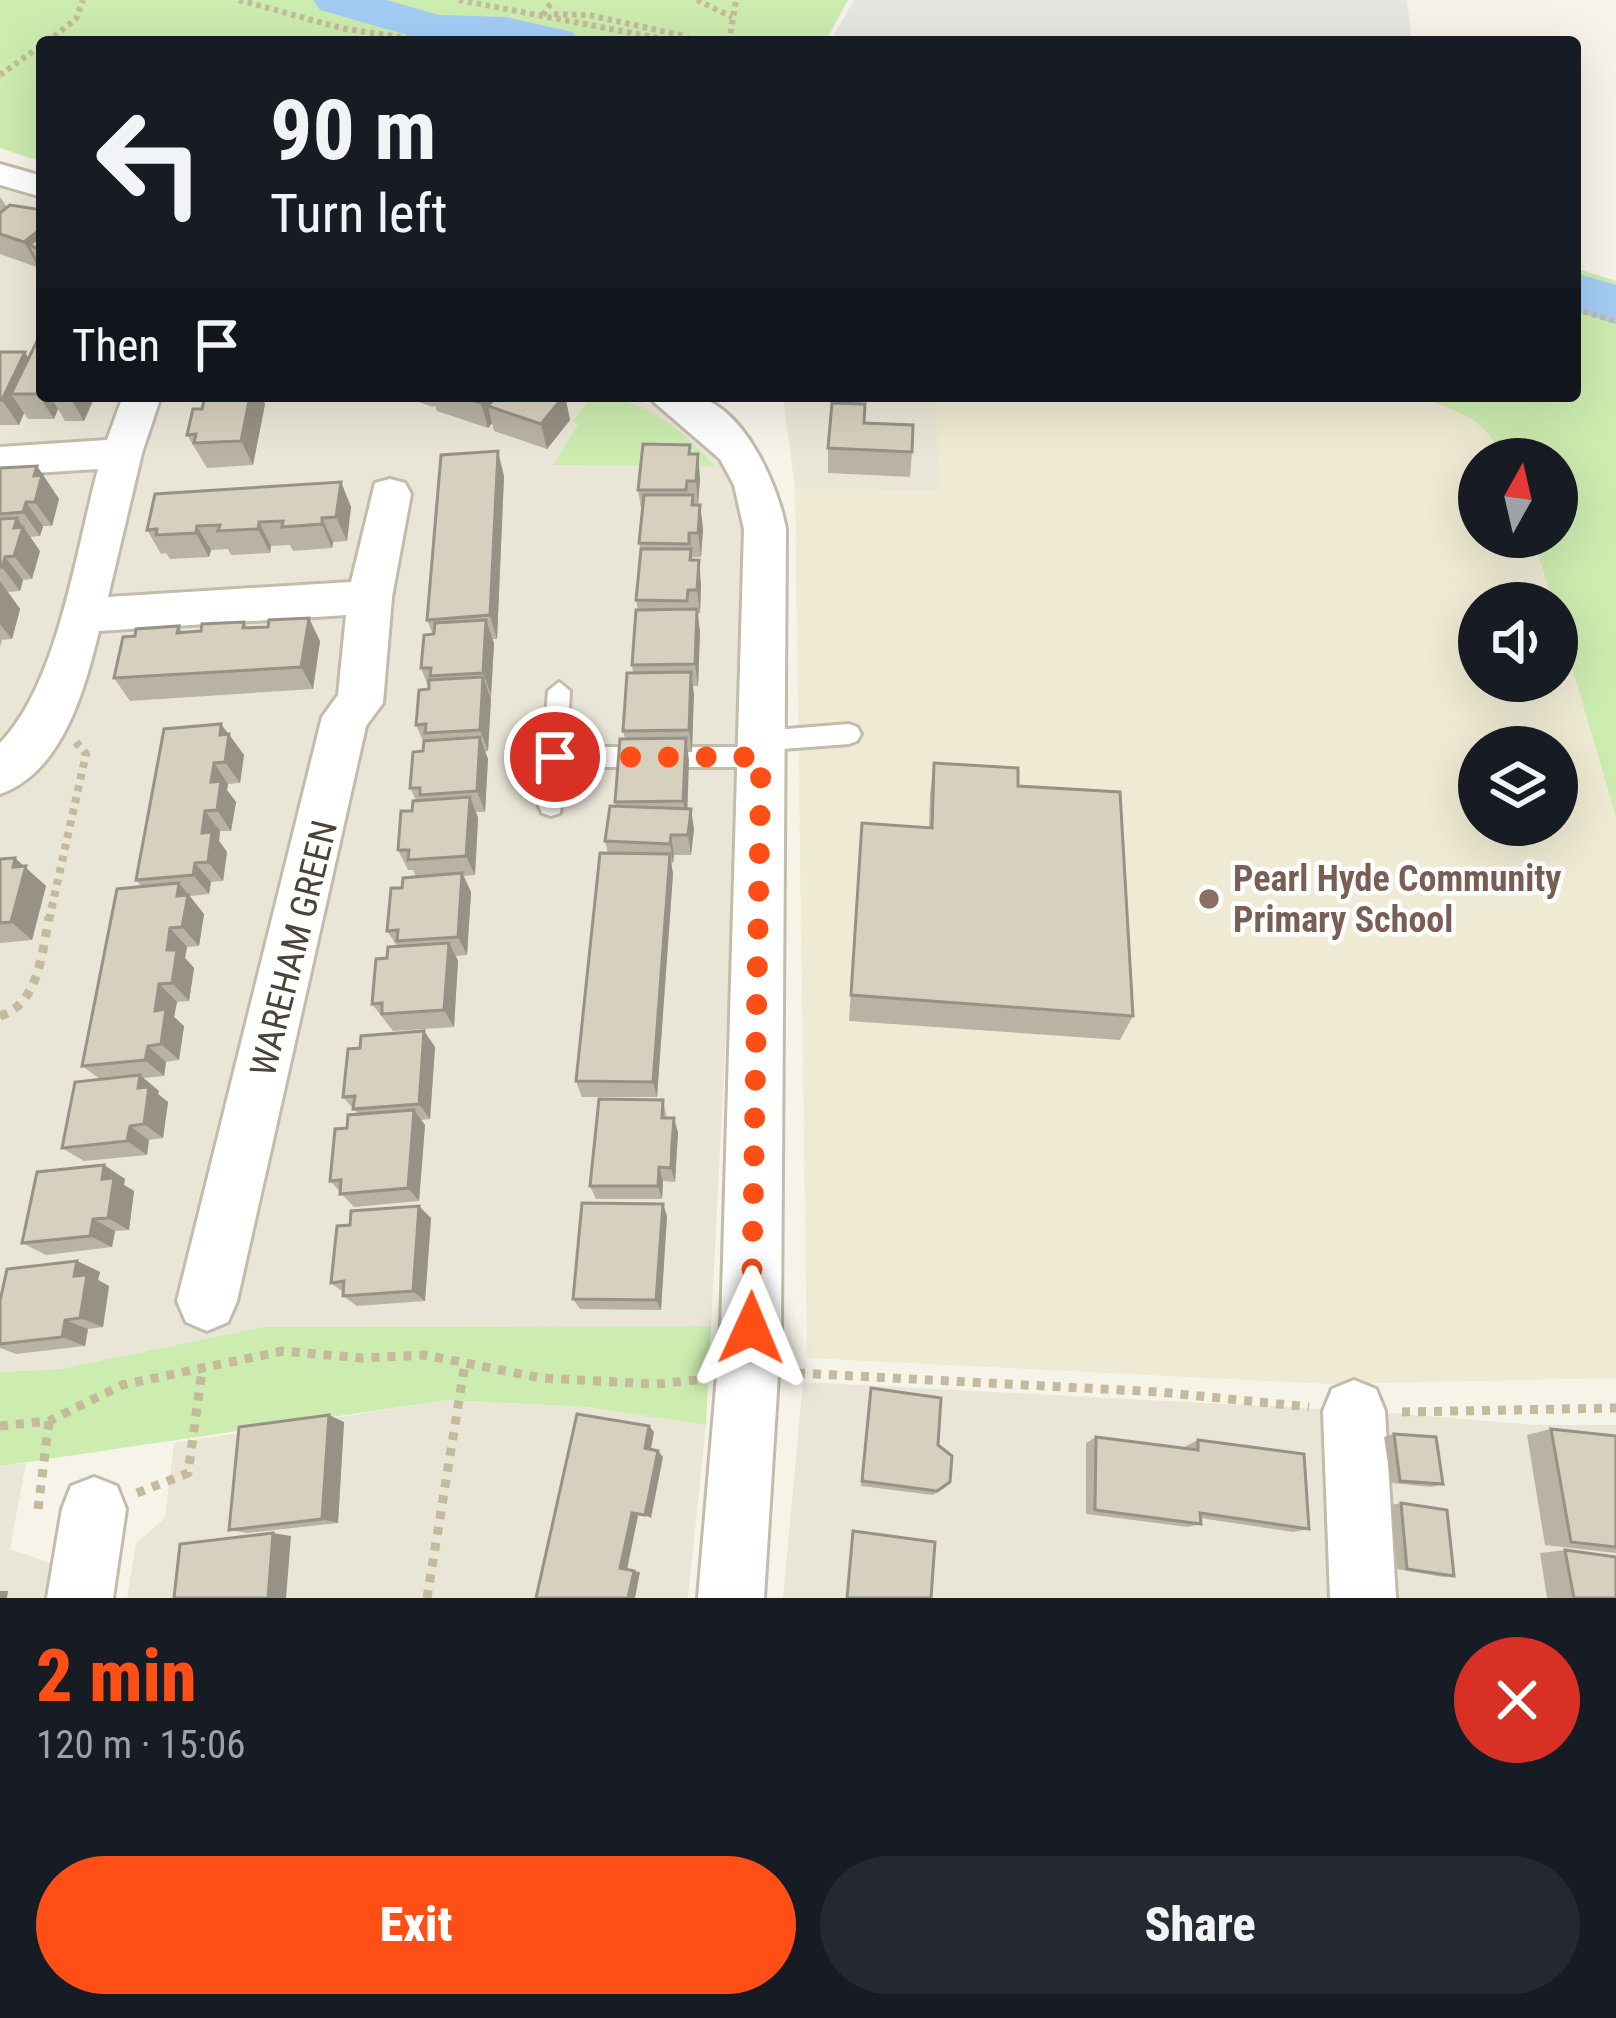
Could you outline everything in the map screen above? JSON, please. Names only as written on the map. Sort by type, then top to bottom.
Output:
[{"type":"street","points":[[0,174],[36,186]]},
{"type":"street","points":[[0,773],[50,715],[83,615],[122,453],[140,402]]},
{"type":"street","points":[[674,402],[733,444],[753,474],[761,501],[761,749],[748,1376],[731,1598]]},
{"type":"street","points":[[0,461],[122,453]]},
{"type":"street","name":"WAREHAM GREEN","points":[[207,1300],[345,717],[360,704],[370,597],[390,494]]},
{"type":"street","points":[[83,615],[370,597]]},
{"type":"street","points":[[1354,1411],[1363,1598]]},
{"type":"street","points":[[80,1598],[94,1509]]},
{"type":"lane","points":[[551,806],[559,692]]},
{"type":"lane","points":[[555,757],[761,749],[849,734]]},
{"type":"path","points":[[53,36],[76,19],[83,0]]},
{"type":"path","points":[[239,0],[341,28],[392,36]]},
{"type":"path","points":[[459,0],[649,36]]},
{"type":"path","points":[[544,15],[554,0]]},
{"type":"path","points":[[698,0],[732,17]]},
{"type":"path","points":[[729,36],[736,0]]},
{"type":"path","points":[[544,15],[589,15],[685,36]]},
{"type":"path","points":[[0,75],[36,49]]},
{"type":"path","points":[[1581,311],[1616,321]]},
{"type":"path","points":[[0,1016],[10,1013],[34,986],[86,754],[50,715]]},
{"type":"path","points":[[0,1426],[50,1421],[122,1385],[283,1351],[362,1358],[425,1355],[541,1378],[656,1384],[794,1373],[1136,1391],[1354,1411],[1496,1413],[1616,1408]]},
{"type":"path","points":[[427,1598],[466,1363]]},
{"type":"path","points":[[94,1509],[188,1473],[202,1371]]},
{"type":"shaded area","points":[[854,0],[1407,0],[1411,36],[833,36]]},
{"type":"shaded area","points":[[0,189],[36,198],[36,402],[644,402],[666,411],[719,450],[741,492],[745,573],[711,1326],[263,1327],[60,1369],[0,1372]]},
{"type":"shaded area","points":[[784,402],[936,402],[940,491],[795,488]]},
{"type":"shaded area","name":"Pearl Hyde Community Primary School","points":[[936,402],[1434,402],[1461,412],[1492,433],[1494,438],[1458,438],[1458,558],[1539,558],[1547,582],[1458,582],[1458,702],[1578,702],[1578,688],[1616,817],[1616,1378],[1329,1384],[807,1358],[795,488],[939,491]]},
{"type":"shaded area","points":[[803,1382],[1379,1412],[1534,1425],[1616,1425],[1616,1598],[783,1598]]},
{"type":"shaded area","points":[[448,1400],[586,1407],[706,1425],[688,1598],[127,1598],[136,1543],[165,1518],[174,1443]]},
{"type":"shaded area","points":[[26,1463],[10,1549],[51,1563],[46,1598],[0,1598],[0,1466]]},
{"type":"green space","points":[[0,0],[848,0],[828,36],[36,36],[36,160],[0,148]]},
{"type":"green space","points":[[1581,270],[1616,281],[1616,817],[1578,688],[1578,582],[1547,582],[1539,558],[1578,558],[1578,438],[1491,438],[1473,420],[1433,402],[1581,402]]},
{"type":"green space","points":[[587,402],[628,402],[660,418],[714,466],[553,465],[578,425],[573,421]]},
{"type":"green space","points":[[711,1326],[706,1425],[586,1407],[448,1400],[0,1466],[0,1372],[60,1369],[263,1327]]},
{"type":"building","points":[[10,205],[36,209],[36,233],[24,242],[0,234],[0,213]]},
{"type":"building","points":[[36,343],[36,394],[11,394]]},
{"type":"building","points":[[0,352],[25,352],[2,400],[0,400]]},
{"type":"building","points":[[204,402],[249,402],[241,441],[194,443],[196,434],[187,435],[193,409],[202,409]]},
{"type":"building","points":[[492,402],[559,402],[541,424],[488,406]]},
{"type":"building","points":[[832,403],[865,404],[864,423],[913,425],[912,452],[828,448]]},
{"type":"building","points":[[643,444],[690,445],[689,454],[698,454],[696,481],[687,481],[686,490],[638,490]]},
{"type":"building","points":[[498,451],[490,615],[427,620],[441,455]]},
{"type":"building","points":[[37,466],[34,476],[42,475],[35,502],[26,502],[23,512],[0,514],[0,468]]},
{"type":"building","points":[[341,482],[336,517],[322,518],[322,524],[282,527],[283,521],[259,522],[258,529],[218,531],[220,525],[197,526],[196,533],[156,535],[157,529],[147,530],[155,494]]},
{"type":"building","points":[[644,495],[693,495],[692,505],[700,505],[698,533],[689,533],[689,544],[639,543]]},
{"type":"building","points":[[17,518],[14,528],[23,527],[14,556],[5,557],[0,567],[0,519]]},
{"type":"building","points":[[641,549],[691,549],[690,560],[699,560],[697,590],[688,590],[687,601],[636,600]]},
{"type":"building","points":[[697,609],[695,664],[632,665],[636,610]]},
{"type":"building","points":[[309,618],[301,667],[114,678],[123,637],[135,636],[136,629],[179,626],[177,633],[201,631],[202,624],[244,622],[243,628],[268,627],[269,620]]},
{"type":"building","points":[[486,620],[483,673],[430,676],[431,668],[421,668],[424,635],[434,634],[435,623]]},
{"type":"building","points":[[691,672],[689,730],[623,731],[627,673]]},
{"type":"building","points":[[483,677],[480,730],[425,733],[426,724],[416,725],[419,690],[429,689],[429,680]]},
{"type":"building","points":[[221,724],[220,735],[229,734],[225,762],[214,763],[211,782],[221,781],[217,810],[205,811],[202,833],[212,832],[208,862],[195,863],[193,875],[136,880],[164,729]]},
{"type":"building","points":[[480,737],[477,791],[420,795],[420,788],[410,788],[413,752],[423,751],[424,741]]},
{"type":"building","points":[[686,738],[683,801],[615,802],[620,739]]},
{"type":"building","points":[[934,763],[1018,768],[1018,786],[1120,792],[1133,1016],[851,995],[862,823],[932,828]]},
{"type":"building","points":[[470,797],[466,856],[408,860],[409,850],[398,850],[401,811],[412,811],[413,801]]},
{"type":"building","points":[[610,806],[691,809],[688,835],[671,835],[670,844],[605,841]]},
{"type":"building","points":[[600,853],[670,854],[653,1082],[576,1081]]},
{"type":"building","points":[[15,858],[13,867],[26,866],[11,922],[0,923],[0,859]]},
{"type":"building","points":[[462,873],[458,937],[397,941],[398,930],[387,931],[391,888],[402,888],[403,878]]},
{"type":"building","points":[[179,883],[177,896],[188,895],[182,927],[170,928],[167,950],[177,950],[172,983],[159,984],[155,1011],[166,1009],[161,1044],[148,1046],[145,1060],[82,1066],[117,889]]},
{"type":"building","points":[[449,943],[444,1010],[382,1014],[382,1003],[372,1004],[376,959],[387,958],[388,947]]},
{"type":"building","points":[[424,1031],[419,1104],[353,1109],[355,1096],[343,1097],[348,1049],[360,1048],[361,1036]]},
{"type":"building","points":[[140,1075],[138,1088],[149,1087],[144,1124],[130,1126],[127,1141],[62,1148],[75,1082]]},
{"type":"building","points":[[599,1099],[663,1100],[662,1118],[674,1118],[671,1168],[659,1167],[658,1186],[590,1186]]},
{"type":"building","points":[[414,1110],[408,1188],[340,1194],[341,1180],[330,1181],[335,1129],[347,1128],[348,1115]]},
{"type":"building","points":[[104,1165],[102,1179],[114,1178],[108,1218],[93,1219],[90,1236],[22,1243],[37,1172]]},
{"type":"building","points":[[582,1203],[663,1204],[656,1300],[573,1299]]},
{"type":"building","points":[[419,1206],[413,1291],[343,1296],[344,1281],[331,1283],[337,1226],[350,1225],[351,1211]]},
{"type":"building","points":[[77,1261],[74,1276],[87,1275],[80,1318],[65,1320],[62,1337],[0,1344],[0,1301],[7,1269]]},
{"type":"building","points":[[871,1388],[941,1398],[938,1445],[952,1456],[950,1482],[937,1491],[862,1481]]},
{"type":"building","points":[[577,1414],[649,1426],[645,1448],[658,1451],[645,1515],[632,1513],[620,1568],[634,1571],[628,1598],[536,1598]]},
{"type":"building","points":[[329,1415],[322,1519],[229,1530],[239,1427]]},
{"type":"building","points":[[1551,1429],[1616,1436],[1616,1547],[1571,1542]]},
{"type":"building","points":[[1394,1434],[1436,1437],[1443,1484],[1400,1481]]},
{"type":"building","points":[[1096,1437],[1198,1450],[1198,1440],[1304,1454],[1309,1529],[1200,1513],[1201,1524],[1095,1510]]},
{"type":"building","points":[[1401,1503],[1447,1510],[1454,1576],[1407,1569]]},
{"type":"building","points":[[853,1531],[935,1542],[931,1598],[847,1598]]},
{"type":"building","points":[[273,1533],[268,1598],[174,1598],[180,1544]]},
{"type":"building","points":[[1565,1550],[1616,1557],[1616,1598],[1574,1598]]},
{"type":"waterway","points":[[336,0],[437,29],[528,36]]},
{"type":"waterway","points":[[1581,293],[1616,305]]},
{"type":"place","name":"Pearl Hyde Community Primary School","points":[[1209,899]]},
{"type":"route","points":[[555,757],[761,757],[751,1328]]}]
